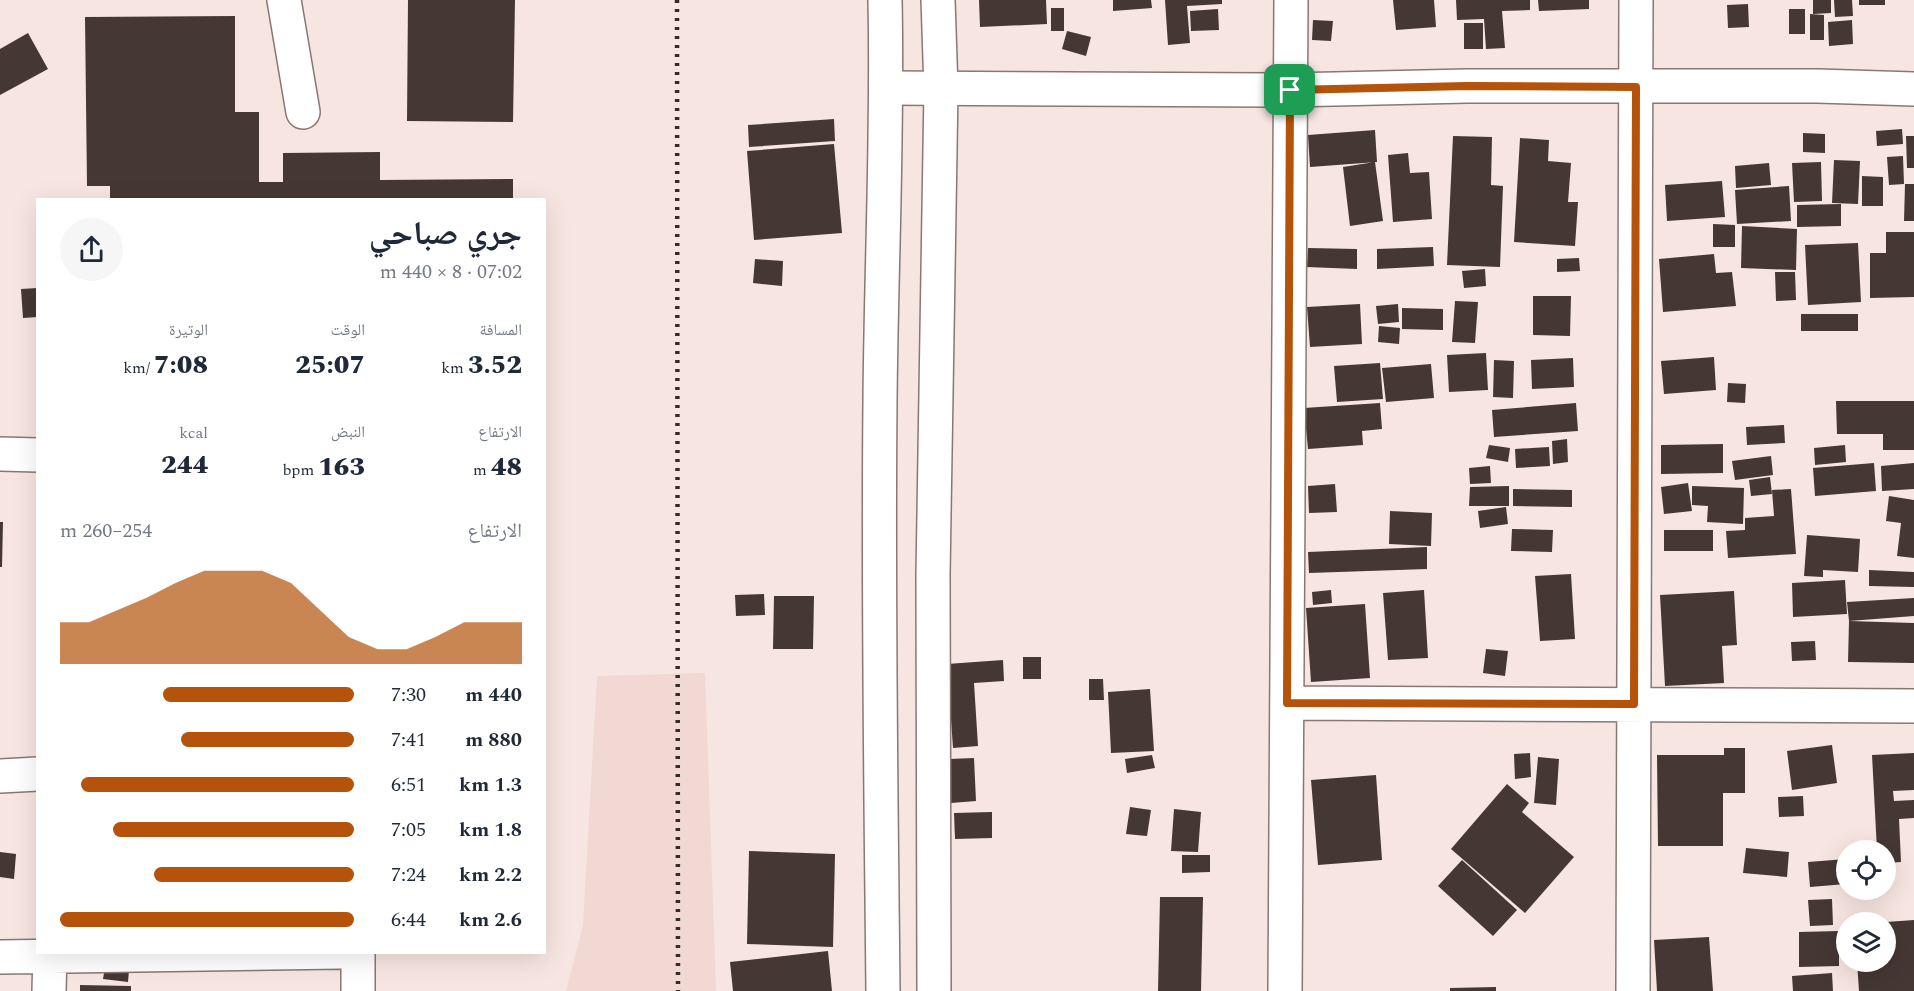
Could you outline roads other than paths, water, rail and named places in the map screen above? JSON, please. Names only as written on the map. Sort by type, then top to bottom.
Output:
[{"type":"street","points":[[284,0],[303,112]]},
{"type":"street","points":[[883,991],[879,705],[880,403],[887,88],[885,0]]},
{"type":"street","points":[[934,991],[933,574],[941,88],[938,0]]},
{"type":"street","points":[[1285,991],[1291,0]]},
{"type":"street","points":[[1633,991],[1636,0]]},
{"type":"street","points":[[887,88],[1290,90],[1467,86],[1818,86],[1914,89]]},
{"type":"street","points":[[1,449],[36,455]]},
{"type":"street","points":[[1287,703],[1914,705]]},
{"type":"street","points":[[0,776],[36,774]]},
{"type":"street","points":[[0,957],[147,954]]},
{"type":"street","points":[[358,954],[358,991]]},
{"type":"street","points":[[49,991],[50,955]]},
{"type":"railway","points":[[677,0],[678,991]]}]
